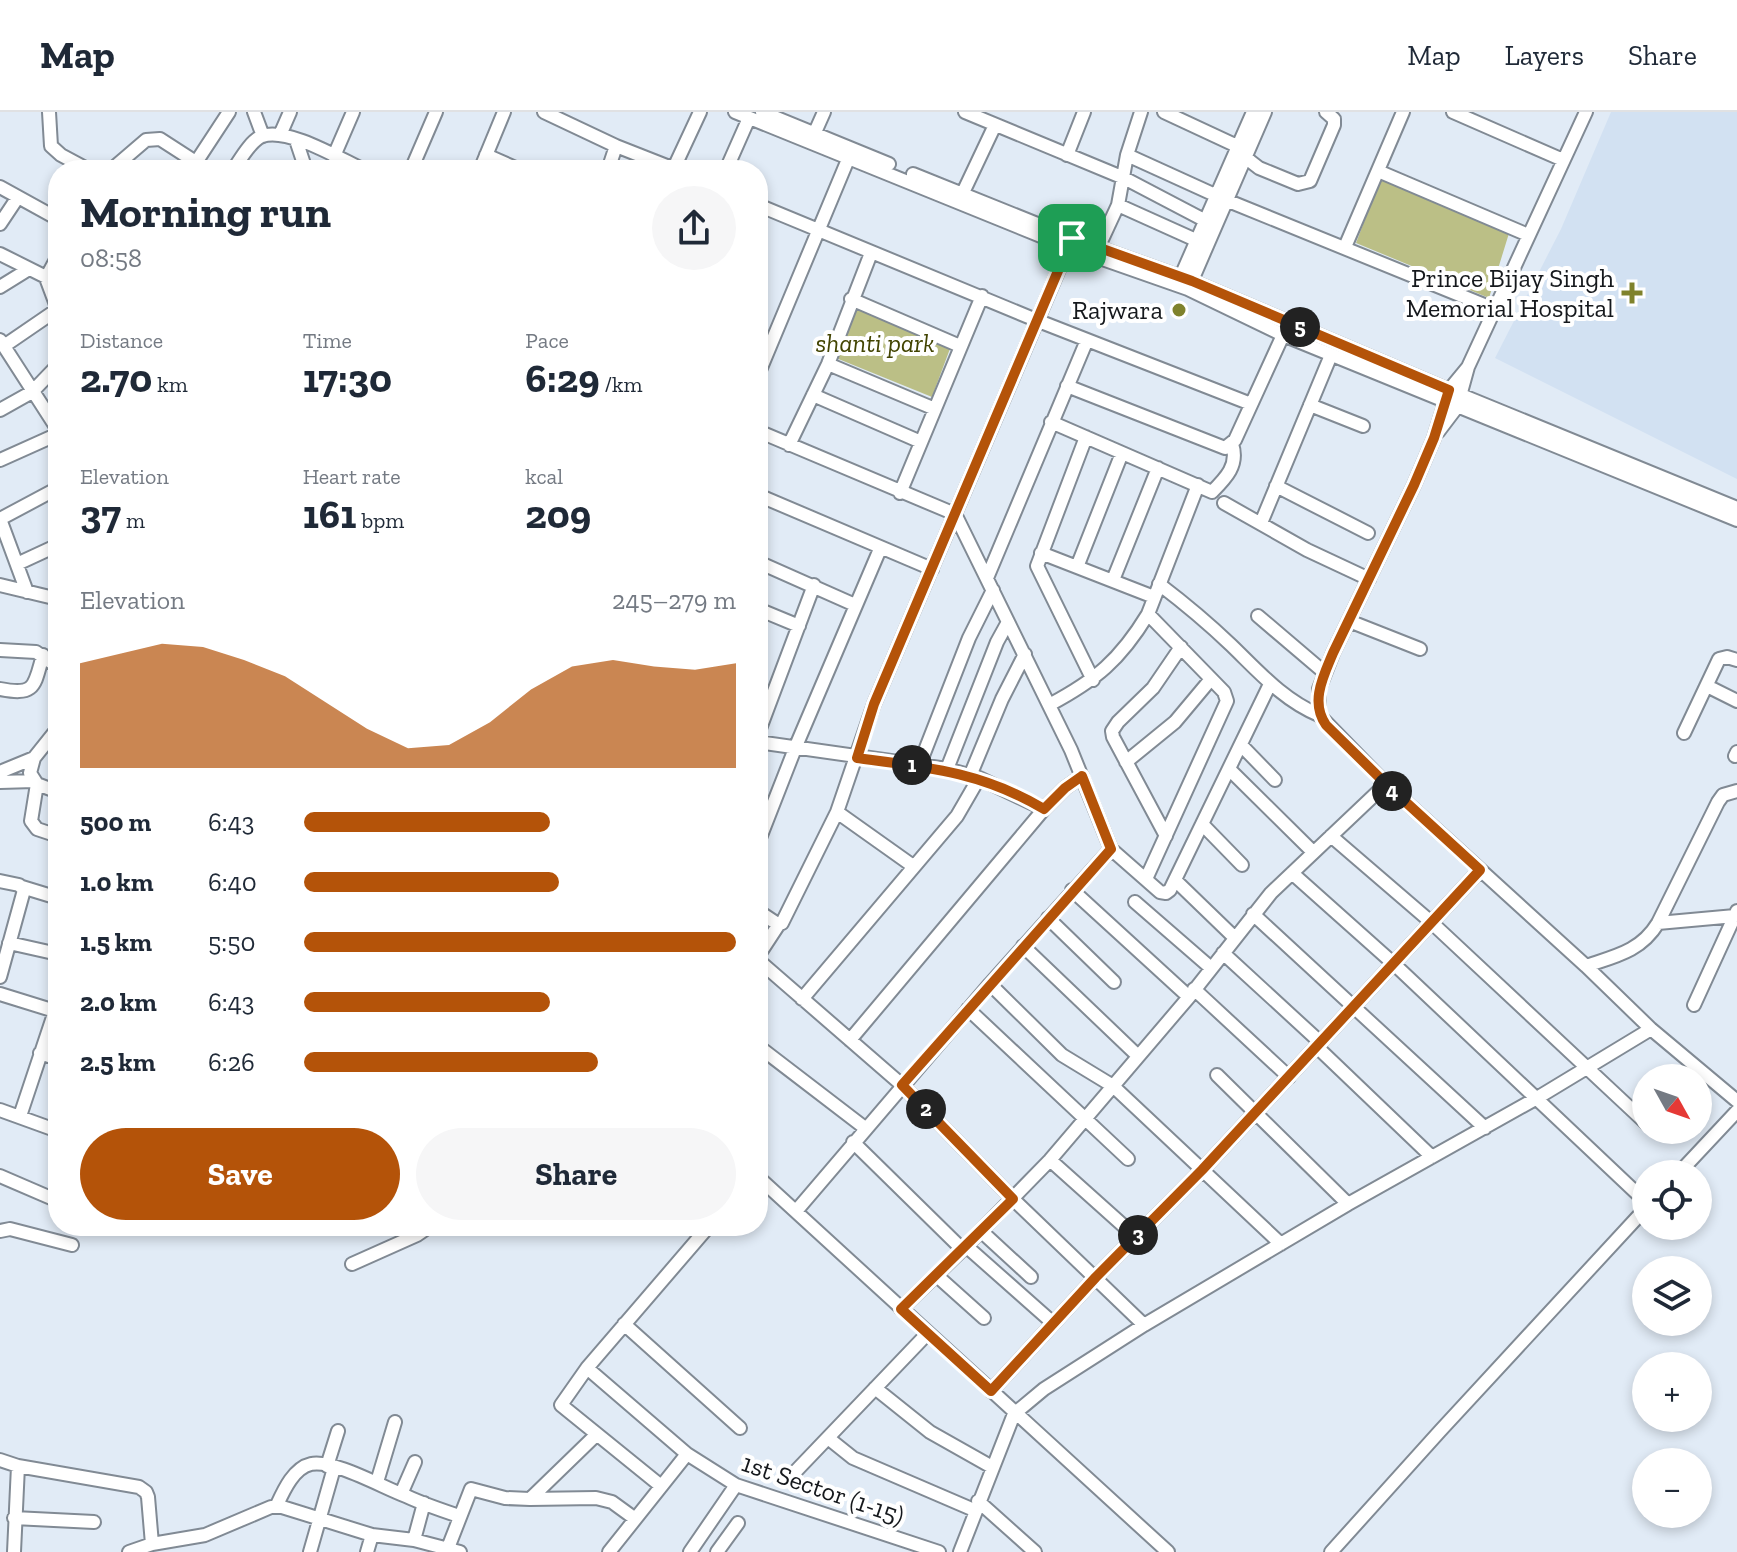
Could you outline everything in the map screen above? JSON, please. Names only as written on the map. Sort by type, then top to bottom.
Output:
[{"type":"street","points":[[49,112],[51,146],[70,160]]},
{"type":"street","points":[[198,160],[229,112]]},
{"type":"street","points":[[254,112],[263,136]]},
{"type":"street","points":[[280,135],[290,112]]},
{"type":"street","points":[[334,156],[353,112]]},
{"type":"street","points":[[415,160],[436,112]]},
{"type":"street","points":[[484,160],[504,112]]},
{"type":"street","points":[[544,112],[650,160]]},
{"type":"street","points":[[679,160],[700,112]]},
{"type":"street","points":[[735,112],[812,137],[1070,242],[1184,283],[1283,335],[1331,355],[1460,401],[1737,508]]},
{"type":"street","points":[[762,112],[849,157],[961,198]]},
{"type":"street","points":[[812,137],[824,112]]},
{"type":"street","points":[[965,112],[1124,178],[1206,221]]},
{"type":"street","points":[[1067,155],[1084,112]]},
{"type":"street","points":[[1099,246],[1118,205],[1127,155],[1141,112]]},
{"type":"street","points":[[1164,112],[1242,150],[1254,165],[1298,184],[1304,184],[1313,174],[1334,125],[1334,119],[1326,112]]},
{"type":"street","points":[[1184,283],[1242,150],[1253,112]]},
{"type":"street","points":[[1242,150],[1265,112]]},
{"type":"street","points":[[1345,247],[1403,112]]},
{"type":"street","points":[[1453,112],[1563,160]]},
{"type":"street","points":[[1434,438],[1460,401],[1468,367],[1586,112]]},
{"type":"street","points":[[730,160],[749,118]]},
{"type":"street","points":[[961,198],[995,125]]},
{"type":"street","points":[[241,160],[255,141],[263,136],[280,135],[343,160]]},
{"type":"street","points":[[123,160],[146,140],[153,138],[160,139],[186,160]]},
{"type":"street","points":[[296,140],[302,160]]},
{"type":"street","points":[[611,160],[616,146]]},
{"type":"street","points":[[486,155],[497,160]]},
{"type":"street","points":[[1127,155],[1222,198],[1494,309]]},
{"type":"street","points":[[768,351],[849,157]]},
{"type":"street","points":[[1378,171],[1528,235]]},
{"type":"street","points":[[0,187],[48,214]]},
{"type":"street","points":[[0,224],[18,197]]},
{"type":"street","points":[[1184,283],[1206,221],[1222,198]]},
{"type":"street","points":[[1118,205],[1198,241]]},
{"type":"street","points":[[768,211],[1251,404]]},
{"type":"street","points":[[1070,242],[1099,246],[1446,396]]},
{"type":"street","points":[[768,942],[784,919],[837,812],[874,704],[1070,242]]},
{"type":"street","points":[[789,445],[828,364],[871,253]]},
{"type":"street","points":[[0,254],[48,278]]},
{"type":"street","points":[[0,287],[29,269]]},
{"type":"street","points":[[900,493],[982,296]]},
{"type":"street","points":[[851,299],[960,346]]},
{"type":"street","points":[[48,316],[2,343],[48,417]]},
{"type":"street","points":[[1067,386],[1220,448],[1232,444],[1283,335]]},
{"type":"street","points":[[919,766],[1051,422],[1087,340]]},
{"type":"street","points":[[1261,523],[1331,355]]},
{"type":"street","points":[[828,364],[935,409]]},
{"type":"street","points":[[1319,715],[1319,689],[1325,673],[1434,438],[1446,396],[1468,367]]},
{"type":"street","points":[[0,410],[32,392],[48,375]]},
{"type":"street","points":[[813,395],[921,442]]},
{"type":"street","points":[[1460,401],[1737,520]]},
{"type":"street","points":[[1310,405],[1363,426]]},
{"type":"street","points":[[1051,422],[1212,492],[1232,470],[1236,454],[1232,444]]},
{"type":"street","points":[[768,436],[955,514],[1049,705],[1111,849],[1163,893],[1170,890],[1270,684]]},
{"type":"street","points":[[0,460],[48,437]]},
{"type":"street","points":[[1086,437],[1041,553],[1038,572],[1093,680]]},
{"type":"street","points":[[1077,567],[1122,453]]},
{"type":"street","points":[[1113,580],[1158,468]]},
{"type":"street","points":[[1049,705],[1093,680],[1123,651],[1148,614],[1198,485]]},
{"type":"street","points":[[1276,486],[1368,533]]},
{"type":"street","points":[[27,592],[0,519],[48,493]]},
{"type":"street","points":[[768,499],[932,569]]},
{"type":"street","points":[[1224,503],[1307,550],[1369,579]]},
{"type":"street","points":[[768,817],[880,549]]},
{"type":"street","points":[[17,564],[48,550]]},
{"type":"street","points":[[1041,553],[1154,597]]},
{"type":"street","points":[[768,566],[855,605]]},
{"type":"street","points":[[1159,584],[1199,616],[1270,684],[1297,704],[1319,715],[1386,784],[1651,1029],[1737,1101]]},
{"type":"street","points":[[0,585],[48,597]]},
{"type":"street","points":[[768,704],[814,585]]},
{"type":"street","points":[[768,613],[799,626]]},
{"type":"street","points":[[1146,879],[1227,701],[1224,692],[1148,614]]},
{"type":"street","points":[[1258,616],[1325,673]]},
{"type":"street","points":[[1349,621],[1420,649]]},
{"type":"street","points":[[947,769],[997,642],[1008,622]]},
{"type":"street","points":[[1166,836],[1113,737],[1114,726],[1153,688],[1181,647]]},
{"type":"street","points":[[0,650],[43,655],[48,659]]},
{"type":"street","points":[[802,999],[957,816],[1002,699],[1025,654]]},
{"type":"street","points":[[0,689],[30,690],[43,655]]},
{"type":"street","points":[[1684,733],[1719,659],[1727,657],[1737,660]]},
{"type":"street","points":[[1126,762],[1175,722],[1211,679]]},
{"type":"street","points":[[1707,686],[1737,701]]},
{"type":"street","points":[[768,690],[772,692]]},
{"type":"street","points":[[48,740],[34,758],[30,773],[35,783],[31,821],[37,829],[48,833]]},
{"type":"street","points":[[768,743],[947,769],[974,777],[1044,809]]},
{"type":"street","points":[[1241,745],[1275,780]]},
{"type":"street","points":[[0,772],[34,758]]},
{"type":"street","points":[[1229,769],[1313,852]]},
{"type":"street","points":[[850,1040],[1044,809],[1082,776]]},
{"type":"street","points":[[0,782],[35,783],[48,788]]},
{"type":"street","points":[[901,1309],[1050,1160],[1192,993],[1253,914],[1386,784]]},
{"type":"street","points":[[1586,966],[1636,948],[1658,923],[1718,802],[1729,792],[1737,791]]},
{"type":"street","points":[[837,812],[913,866]]},
{"type":"street","points":[[1202,824],[1242,865]]},
{"type":"street","points":[[1331,836],[1431,922],[1632,1110]]},
{"type":"street","points":[[797,1210],[968,1009],[1111,849]]},
{"type":"street","points":[[991,1391],[1356,1006],[1480,870]]},
{"type":"street","points":[[1292,873],[1394,964],[1632,1191]]},
{"type":"street","points":[[1175,880],[1235,938]]},
{"type":"street","points":[[0,881],[48,895]]},
{"type":"street","points":[[0,977],[23,894],[22,887]]},
{"type":"street","points":[[1072,890],[1289,1077]]},
{"type":"street","points":[[1135,902],[1211,968]]},
{"type":"street","points":[[1253,914],[1485,1128]]},
{"type":"street","points":[[1658,923],[1736,914]]},
{"type":"street","points":[[1694,1005],[1736,914]]},
{"type":"street","points":[[768,917],[779,924]]},
{"type":"street","points":[[1048,918],[1114,982]]},
{"type":"street","points":[[9,943],[48,952]]},
{"type":"street","points":[[1023,946],[1138,1056]]},
{"type":"street","points":[[1223,953],[1432,1157]]},
{"type":"street","points":[[768,967],[902,1085],[1013,1199],[1144,1325]]},
{"type":"street","points":[[990,984],[1062,1055],[1113,1086],[1281,1244]]},
{"type":"street","points":[[0,994],[48,1009]]},
{"type":"street","points":[[968,1009],[1128,1159]]},
{"type":"street","points":[[960,1552],[1014,1414],[1044,1389],[1144,1325],[1348,1204],[1537,1098],[1651,1029]]},
{"type":"street","points":[[20,1116],[48,1032]]},
{"type":"street","points":[[40,1053],[48,1056]]},
{"type":"street","points":[[768,1057],[865,1128]]},
{"type":"street","points":[[1217,1075],[1348,1204]]},
{"type":"street","points":[[0,1110],[48,1127]]},
{"type":"street","points":[[1691,1160],[1737,1111]]},
{"type":"street","points":[[853,1142],[964,1248],[1053,1323]]},
{"type":"street","points":[[1050,1160],[1136,1237]]},
{"type":"street","points":[[0,1176],[48,1197]]},
{"type":"street","points":[[768,1185],[1168,1552]]},
{"type":"street","points":[[1331,1552],[1632,1220]]},
{"type":"street","points":[[0,1231],[10,1229],[72,1245]]},
{"type":"street","points":[[981,1231],[1031,1277]]},
{"type":"street","points":[[352,1264],[415,1236]]},
{"type":"street","points":[[661,1486],[561,1405],[587,1368],[700,1236]]},
{"type":"street","points":[[936,1275],[984,1318]]},
{"type":"street","points":[[624,1324],[740,1428]]},
{"type":"street","points":[[795,1472],[927,1334]]},
{"type":"street","name":"1st Sector (1-15)","points":[[587,1368],[687,1454],[736,1485],[939,1552]]},
{"type":"street","points":[[875,1388],[930,1432],[992,1467]]},
{"type":"street","points":[[377,1482],[395,1422]]},
{"type":"street","points":[[310,1552],[338,1431]]},
{"type":"street","points":[[530,1499],[596,1435]]},
{"type":"street","points":[[828,1438],[853,1458],[976,1505],[1035,1552]]},
{"type":"street","points":[[609,1552],[687,1454]]},
{"type":"street","points":[[0,1460],[18,1466],[139,1487],[148,1497],[152,1544]]},
{"type":"street","points":[[401,1494],[415,1462]]},
{"type":"street","points":[[276,1507],[286,1486],[304,1467],[315,1463],[377,1482],[459,1516]]},
{"type":"street","points":[[14,1552],[18,1466]]},
{"type":"street","points":[[690,1552],[736,1485]]},
{"type":"street","points":[[129,1552],[152,1544],[205,1535],[262,1509],[276,1507],[372,1535],[414,1540],[448,1550],[471,1489],[505,1498],[605,1500],[634,1518]]},
{"type":"street","points":[[414,1540],[424,1503]]},
{"type":"street","points":[[14,1518],[94,1522]]},
{"type":"street","points":[[717,1552],[738,1523]]},
{"type":"street","points":[[367,1552],[372,1535]]},
{"type":"shaded area","name":"Prince Bijay Singh Memorial Hospital","points":[[1611,112],[1737,112],[1737,479],[1495,358],[1561,229]]},
{"type":"green space","points":[[1383,172],[1510,230],[1489,298],[1356,243]]},
{"type":"green space","name":"shanti park","points":[[857,305],[951,346],[932,397],[836,358]]},
{"type":"place","name":"Prince Bijay Singh Memorial Hospital","points":[[1632,293]]},
{"type":"place","name":"Rajwara","points":[[1179,310]]},
{"type":"route","points":[[1072,238],[1192,281],[1449,390],[1434,438],[1333,653],[1318,700],[1319,715],[1326,725],[1480,870],[1356,1006],[991,1391],[901,1309],[1013,1199],[902,1085],[1111,849],[1082,776],[1044,809],[979,778],[947,769],[857,758],[874,704],[1072,238]]}]
